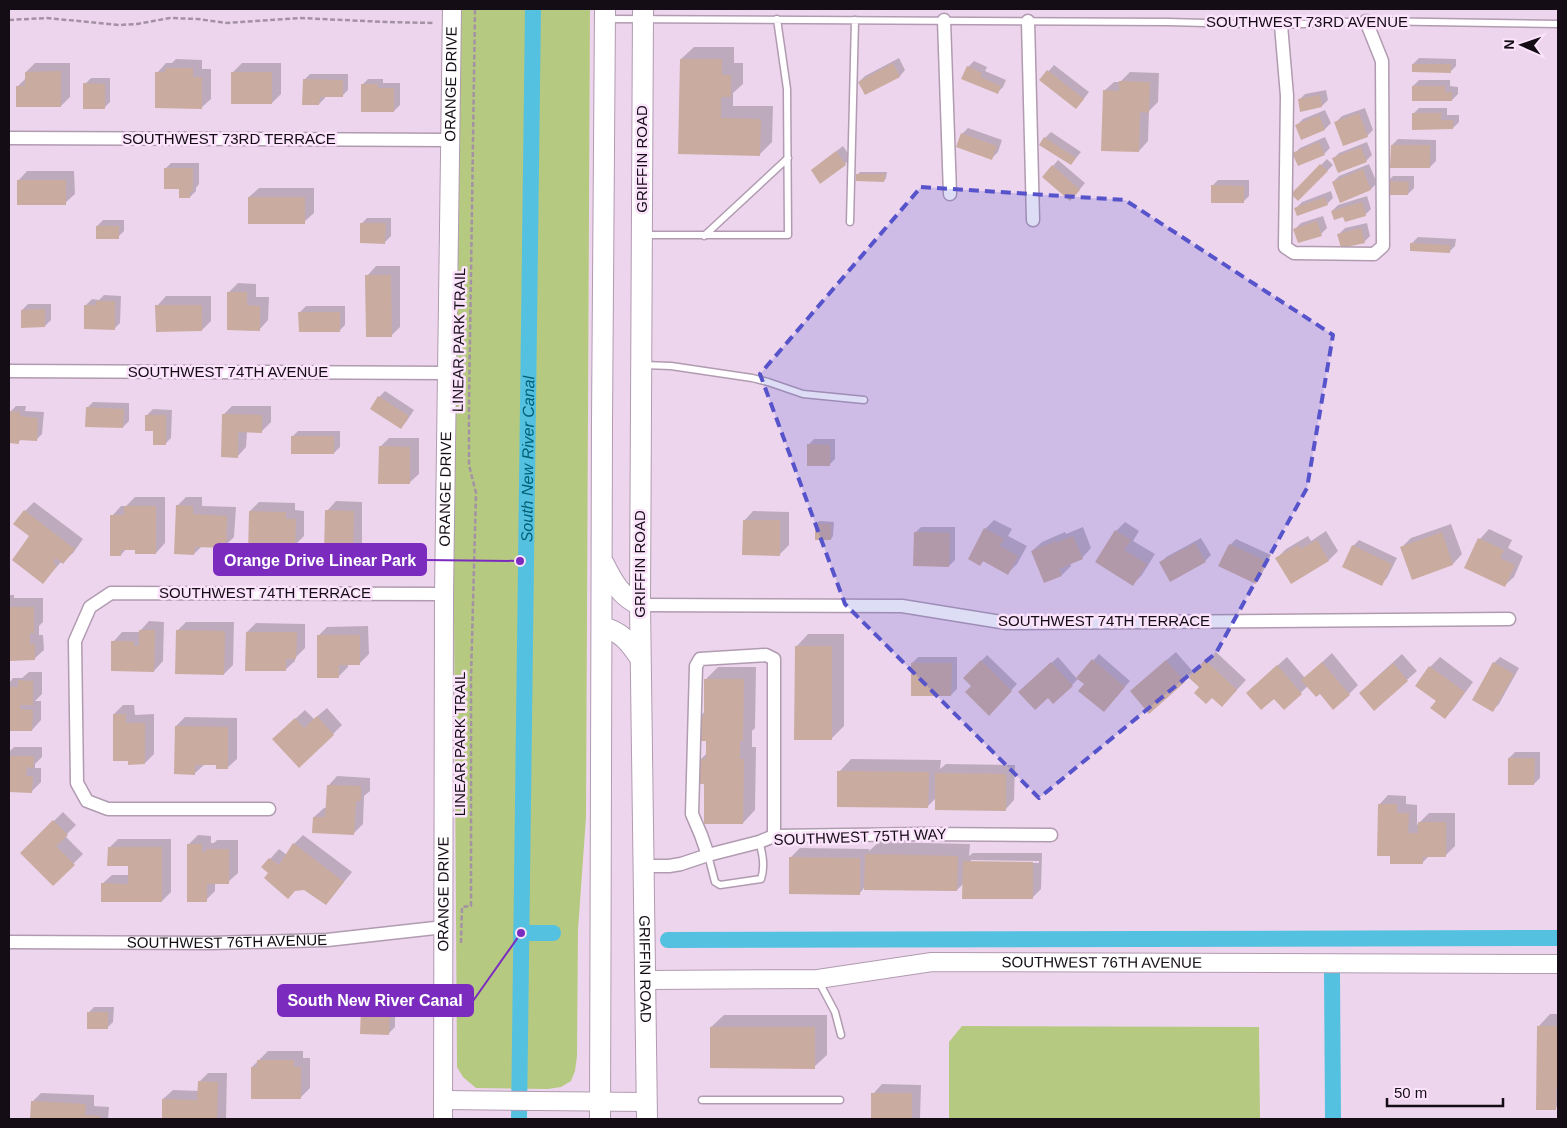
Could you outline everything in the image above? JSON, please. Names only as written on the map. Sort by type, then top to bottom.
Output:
[{"type":"main road","points":[[600,1110],[605,14]]},
{"type":"main road","name":"GRIFFIN ROAD","points":[[643,14],[640,658],[646,1111]]},
{"type":"main road","points":[[602,560],[612,582],[622,594],[640,605]]},
{"type":"main road","points":[[602,626],[611,628],[621,634],[640,658]]},
{"type":"street","name":"ORANGE DRIVE","points":[[443,1119],[444,594],[449,140],[446,16]]},
{"type":"street","points":[[944,20],[950,194]]},
{"type":"street","points":[[1028,21],[1034,220]]},
{"type":"street","points":[[1282,25],[1287,96],[1284,246],[1294,253],[1374,254],[1383,246],[1382,61],[1366,21]]},
{"type":"street","name":"SOUTHWEST 73RD TERRACE","points":[[9,138],[449,140]]},
{"type":"street","name":"SOUTHWEST 74TH AVENUE","points":[[9,371],[447,373]]},
{"type":"street","name":"SOUTHWEST 74TH TERRACE","points":[[268,809],[108,809],[87,801],[77,783],[76,641],[90,607],[111,593],[444,594]]},
{"type":"street","name":"SOUTHWEST 74TH TERRACE","points":[[640,605],[902,606],[1006,623],[1509,619]]},
{"type":"street","points":[[708,855],[692,814],[696,666],[700,660],[766,656],[774,658],[774,836]]},
{"type":"street","name":"SOUTHWEST 75TH WAY","points":[[643,866],[681,864],[774,836],[1051,835]]},
{"type":"street","name":"SOUTHWEST 76TH AVENUE","points":[[9,942],[211,943],[327,940],[444,927]]},
{"type":"street","name":"SOUTHWEST 76TH AVENUE","points":[[644,980],[818,979],[932,962],[1558,964]]},
{"type":"street","points":[[444,1100],[553,1101],[600,1110],[646,1111]]},
{"type":"lane","name":"SOUTHWEST 73RD AVENUE","points":[[605,14],[778,19],[1168,22],[1282,25],[1366,21],[1558,24]]},
{"type":"lane","points":[[642,235],[788,235],[787,89],[778,19]]},
{"type":"lane","points":[[850,222],[855,20]]},
{"type":"lane","points":[[704,236],[788,158]]},
{"type":"lane","points":[[641,365],[671,366],[768,382],[803,394],[864,400]]},
{"type":"lane","points":[[708,855],[715,882],[720,886],[761,879],[763,874],[762,852],[759,842]]},
{"type":"lane","points":[[818,979],[835,1012],[841,1034]]},
{"type":"lane","points":[[702,1100],[840,1100]]},
{"type":"path","name":"LINEAR PARK TRAIL","points":[[466,906],[471,906],[471,677],[476,493],[469,465],[468,404],[475,9]]},
{"type":"path","points":[[9,20],[47,18],[119,25],[170,18],[227,23],[300,18],[386,22],[446,16]]},
{"type":"highlighted area","points":[[921,187],[1125,200],[1333,335],[1307,488],[1216,653],[1039,798],[845,604],[760,374]]},
{"type":"green space","points":[[461,9],[590,9],[586,817],[578,930],[577,1056],[575,1071],[571,1081],[561,1087],[548,1089],[476,1088],[463,1077],[457,1067],[453,471],[456,138]]},
{"type":"green space","points":[[962,1026],[1259,1027],[1260,1119],[949,1119],[949,1042]]},
{"type":"building","points":[[680,59],[722,59],[722,75],[731,75],[731,97],[721,97],[721,118],[761,119],[760,156],[678,154]]},
{"type":"building","points":[[893,63],[900,77],[865,95],[858,82]]},
{"type":"building","points":[[1412,64],[1451,64],[1451,73],[1412,72]]},
{"type":"building","points":[[967,66],[982,73],[980,77],[1001,86],[998,94],[961,79]]},
{"type":"building","points":[[165,68],[193,68],[193,77],[202,77],[202,109],[155,108],[155,72],[165,72]]},
{"type":"building","points":[[1047,70],[1084,99],[1076,109],[1039,80]]},
{"type":"building","points":[[61,71],[61,107],[16,107],[16,86],[25,86],[25,72]]},
{"type":"building","points":[[231,72],[272,72],[272,104],[231,104]]},
{"type":"building","points":[[303,79],[343,80],[343,97],[320,97],[319,105],[302,105]]},
{"type":"building","points":[[1119,81],[1150,82],[1149,113],[1140,112],[1139,152],[1101,151],[1103,90],[1119,91]]},
{"type":"building","points":[[83,83],[105,84],[105,109],[83,109]]},
{"type":"building","points":[[361,84],[378,84],[378,88],[394,88],[394,112],[361,112]]},
{"type":"building","points":[[1412,86],[1445,86],[1445,92],[1452,92],[1452,101],[1412,101]]},
{"type":"building","points":[[1320,95],[1322,107],[1300,112],[1298,99]]},
{"type":"building","points":[[1359,113],[1368,137],[1343,146],[1334,122]]},
{"type":"building","points":[[1412,113],[1441,113],[1441,120],[1453,120],[1453,129],[1412,130]]},
{"type":"building","points":[[1319,115],[1325,130],[1301,140],[1295,125]]},
{"type":"building","points":[[961,133],[997,146],[992,160],[956,147]]},
{"type":"building","points":[[1044,137],[1076,158],[1071,165],[1039,145]]},
{"type":"building","points":[[1319,142],[1325,155],[1298,166],[1292,153]]},
{"type":"building","points":[[1391,145],[1430,145],[1430,168],[1390,168]]},
{"type":"building","points":[[1361,147],[1367,162],[1338,173],[1332,158]]},
{"type":"building","points":[[836,151],[846,165],[820,184],[811,170]]},
{"type":"building","points":[[1320,164],[1328,171],[1298,201],[1291,194]]},
{"type":"building","points":[[1052,165],[1080,190],[1070,201],[1042,177]]},
{"type":"building","points":[[164,168],[193,168],[193,191],[190,192],[190,198],[179,198],[179,189],[164,189]]},
{"type":"building","points":[[1363,169],[1371,190],[1340,203],[1332,182]]},
{"type":"building","points":[[856,174],[885,174],[884,182],[856,181]]},
{"type":"building","points":[[17,180],[66,180],[66,205],[17,205]]},
{"type":"building","points":[[1386,181],[1409,182],[1408,195],[1385,195]]},
{"type":"building","points":[[1211,185],[1244,186],[1244,203],[1211,203]]},
{"type":"building","points":[[248,197],[305,197],[305,224],[248,224]]},
{"type":"building","points":[[1325,197],[1328,205],[1297,216],[1294,208]]},
{"type":"building","points":[[1362,202],[1366,216],[1345,222],[1343,217],[1334,220],[1331,211]]},
{"type":"building","points":[[1317,221],[1322,236],[1298,243],[1293,229]]},
{"type":"building","points":[[360,223],[386,223],[385,244],[360,243]]},
{"type":"building","points":[[96,226],[119,226],[119,239],[96,239]]},
{"type":"building","points":[[1361,228],[1365,243],[1341,248],[1337,234]]},
{"type":"building","points":[[1410,243],[1450,245],[1450,253],[1410,251]]},
{"type":"building","points":[[365,275],[391,275],[392,337],[366,337]]},
{"type":"building","points":[[227,292],[247,292],[247,305],[260,306],[260,331],[227,330]]},
{"type":"building","points":[[96,301],[115,301],[115,330],[84,329],[84,305],[96,305]]},
{"type":"building","points":[[155,305],[202,305],[202,331],[156,332]]},
{"type":"building","points":[[45,309],[45,327],[21,328],[21,310]]},
{"type":"building","points":[[298,312],[340,312],[340,332],[299,332]]},
{"type":"building","points":[[378,396],[409,416],[401,429],[370,409]]},
{"type":"building","points":[[86,407],[124,409],[123,428],[85,427]]},
{"type":"building","points":[[9,411],[20,412],[20,416],[38,418],[37,441],[19,440],[19,444],[9,443]]},
{"type":"building","points":[[222,414],[262,415],[262,433],[238,432],[238,458],[221,457]]},
{"type":"building","points":[[145,415],[166,415],[166,445],[153,445],[153,431],[145,431]]},
{"type":"building","points":[[291,436],[334,436],[334,454],[291,454]]},
{"type":"building","points":[[807,444],[830,445],[830,466],[807,466]]},
{"type":"building","points":[[379,446],[410,447],[410,484],[378,484]]},
{"type":"building","points":[[176,505],[193,506],[193,514],[227,516],[226,548],[195,547],[194,555],[174,554]]},
{"type":"building","points":[[124,506],[156,506],[156,554],[135,554],[135,550],[121,550],[121,556],[110,556],[110,515],[124,515]]},
{"type":"building","points":[[24,510],[75,549],[63,564],[56,558],[53,562],[57,566],[43,584],[12,560],[29,536],[13,524]]},
{"type":"building","points":[[325,510],[354,511],[353,554],[324,554]]},
{"type":"building","points":[[249,511],[286,512],[286,519],[296,519],[295,546],[277,546],[277,555],[248,554]]},
{"type":"building","points":[[743,520],[780,520],[780,556],[742,555]]},
{"type":"building","points":[[815,524],[831,524],[831,540],[815,540]]},
{"type":"building","points":[[984,528],[1004,539],[1000,546],[1018,556],[1008,575],[983,561],[980,566],[968,559]]},
{"type":"building","points":[[1115,530],[1131,540],[1124,550],[1147,564],[1133,586],[1095,562]]},
{"type":"building","points":[[914,532],[950,533],[949,567],[913,566]]},
{"type":"building","points":[[1442,532],[1453,565],[1412,580],[1400,547]]},
{"type":"building","points":[[1073,536],[1083,559],[1059,569],[1062,576],[1044,583],[1031,551]]},
{"type":"building","points":[[1478,538],[1504,550],[1500,558],[1515,565],[1505,587],[1464,568]]},
{"type":"building","points":[[1317,540],[1329,561],[1291,584],[1275,558],[1298,545],[1301,549]]},
{"type":"building","points":[[1195,543],[1206,562],[1170,582],[1159,562]]},
{"type":"building","points":[[1229,544],[1266,561],[1256,584],[1218,566]]},
{"type":"building","points":[[1352,545],[1392,564],[1382,586],[1342,567]]},
{"type":"building","points":[[9,607],[34,607],[34,633],[30,633],[30,644],[35,644],[35,660],[9,661]]},
{"type":"building","points":[[139,630],[155,630],[154,672],[111,671],[111,641],[134,641],[134,646],[139,646]]},
{"type":"building","points":[[176,630],[225,631],[224,675],[175,674]]},
{"type":"building","points":[[246,632],[297,632],[296,659],[286,659],[286,671],[245,671]]},
{"type":"building","points":[[317,635],[360,635],[360,665],[339,665],[339,678],[317,678]]},
{"type":"building","points":[[795,646],[832,646],[832,740],[794,740]]},
{"type":"building","points":[[1092,659],[1125,687],[1104,712],[1078,691],[1084,684],[1076,678]]},
{"type":"building","points":[[981,660],[1012,691],[989,716],[965,692],[971,686],[963,678]]},
{"type":"building","points":[[1166,660],[1185,682],[1149,714],[1130,691]]},
{"type":"building","points":[[1205,660],[1237,690],[1222,707],[1212,698],[1206,704],[1194,693],[1199,687],[1189,678]]},
{"type":"building","points":[[1051,662],[1073,686],[1053,704],[1048,698],[1035,710],[1018,692]]},
{"type":"building","points":[[1322,662],[1350,695],[1333,710],[1320,694],[1316,697],[1301,680]]},
{"type":"building","points":[[1493,662],[1514,674],[1493,712],[1472,700]]},
{"type":"building","points":[[911,663],[952,663],[951,696],[911,696]]},
{"type":"building","points":[[1393,663],[1408,681],[1374,711],[1359,693]]},
{"type":"building","points":[[1277,665],[1302,694],[1284,710],[1274,699],[1261,710],[1246,693]]},
{"type":"building","points":[[1429,666],[1465,692],[1445,719],[1430,708],[1436,701],[1415,686]]},
{"type":"building","points":[[704,679],[744,679],[743,741],[740,741],[740,759],[744,759],[743,824],[704,824],[704,784],[698,784],[699,759],[706,759],[706,741],[698,741],[699,716],[704,716]]},
{"type":"building","points":[[18,680],[33,681],[33,705],[20,705],[20,709],[33,710],[32,731],[9,731],[9,687],[18,687]]},
{"type":"building","points":[[113,714],[126,714],[126,723],[145,723],[145,764],[128,765],[128,761],[113,761]]},
{"type":"building","points":[[317,716],[334,735],[299,768],[272,739],[295,718],[304,728]]},
{"type":"building","points":[[175,726],[228,727],[228,769],[216,769],[216,765],[195,765],[195,775],[174,774]]},
{"type":"building","points":[[9,756],[34,756],[33,768],[27,767],[26,776],[33,776],[32,793],[9,792]]},
{"type":"building","points":[[1508,758],[1535,758],[1534,785],[1508,785]]},
{"type":"building","points":[[837,771],[929,772],[928,808],[837,807]]},
{"type":"building","points":[[935,773],[1006,774],[1006,811],[935,810]]},
{"type":"building","points":[[327,785],[361,786],[361,801],[356,801],[354,835],[312,833],[313,817],[325,817]]},
{"type":"building","points":[[1378,804],[1397,804],[1397,813],[1409,813],[1408,833],[1418,833],[1418,822],[1446,822],[1446,857],[1423,857],[1423,864],[1390,864],[1390,856],[1377,856]]},
{"type":"building","points":[[53,820],[68,835],[56,846],[75,865],[53,886],[20,853]]},
{"type":"building","points":[[293,843],[344,882],[326,905],[304,890],[295,891],[288,899],[264,878],[268,873],[261,867],[269,858],[279,865]]},
{"type":"building","points":[[187,844],[202,844],[202,852],[206,852],[206,849],[229,849],[229,884],[207,884],[207,902],[187,902]]},
{"type":"building","points":[[108,847],[162,847],[162,902],[101,902],[101,883],[128,884],[128,866],[107,866]]},
{"type":"building","points":[[865,854],[958,856],[957,891],[864,890]]},
{"type":"building","points":[[789,857],[860,858],[860,895],[789,894]]},
{"type":"building","points":[[963,861],[1033,862],[1033,899],[962,899]]},
{"type":"building","points":[[361,1008],[390,1009],[389,1035],[360,1034]]},
{"type":"building","points":[[87,1012],[108,1012],[108,1029],[87,1029]]},
{"type":"building","points":[[1537,1026],[1558,1026],[1556,1110],[1536,1110]]},
{"type":"building","points":[[710,1027],[815,1027],[815,1069],[710,1068]]},
{"type":"building","points":[[257,1060],[294,1060],[294,1067],[301,1067],[301,1099],[251,1099],[251,1067],[257,1067]]},
{"type":"building","points":[[198,1081],[218,1082],[217,1119],[162,1119],[162,1099],[197,1100]]},
{"type":"building","points":[[871,1093],[912,1093],[912,1119],[871,1118]]},
{"type":"building","points":[[31,1101],[86,1104],[85,1115],[100,1116],[100,1119],[30,1119]]},
{"type":"waterway","name":"South New River Canal","points":[[519,1119],[533,9]]},
{"type":"waterway","points":[[521,933],[553,933]]},
{"type":"waterway","points":[[668,940],[1558,938]]},
{"type":"waterway","points":[[1332,973],[1333,1119]]},
{"type":"place","name":"Orange Drive Linear Park","points":[[520,561]]},
{"type":"place","name":"South New River Canal","points":[[521,933]]}]
